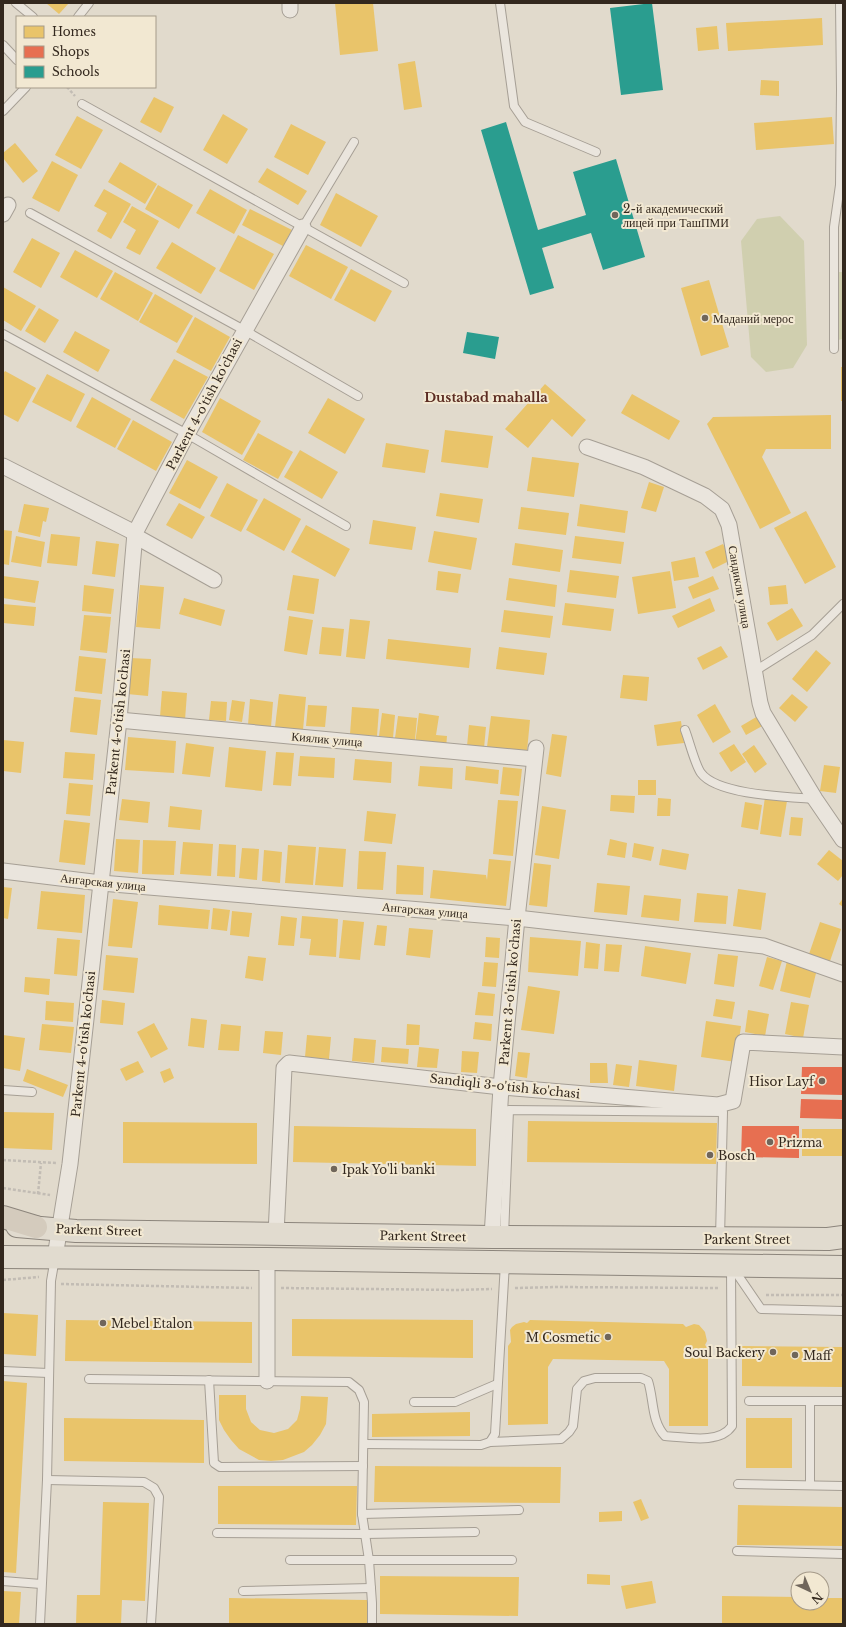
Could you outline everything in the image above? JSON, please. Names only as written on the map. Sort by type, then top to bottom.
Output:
[{"type":"highway","points":[[3,1217],[36,1227]]},
{"type":"main road","name":"Parkent Street","points":[[3,1226],[36,1227],[76,1231],[498,1237],[828,1239],[843,1237]]},
{"type":"main road","name":"Parkent Street","points":[[3,1257],[843,1267]]},
{"type":"street","name":"Parkent 4-o'tish ko'chasi","points":[[55,1257],[70,1164],[119,720],[135,535],[187,434],[303,227]]},
{"type":"street","name":"Сандикли улица","points":[[587,447],[644,467],[705,496],[722,509],[729,525],[754,671],[763,712],[815,799],[843,840]]},
{"type":"street","points":[[3,466],[135,535],[214,580]]},
{"type":"street","name":"Киялик улица","points":[[119,720],[535,753]]},
{"type":"street","name":"Parkent 3-o'tish ko'chasi","points":[[498,1237],[502,1086],[517,918],[535,753]]},
{"type":"street","name":"Ангарская улица","points":[[3,871],[101,883],[517,918],[764,946],[843,974]]},
{"type":"street","name":"Sandiqli 3-o'tish ko'chasi","points":[[276,1234],[284,1068],[289,1063],[502,1086],[718,1105],[733,1101],[743,1042],[843,1047]]},
{"type":"street","points":[[267,1259],[267,1380]]},
{"type":"lane","points":[[16,3],[32,16]]},
{"type":"lane","points":[[79,16],[89,3]]},
{"type":"lane","points":[[500,3],[514,106],[525,122],[596,152]]},
{"type":"lane","points":[[834,349],[834,227],[840,185],[840,3]]},
{"type":"lane","points":[[3,45],[16,59]]},
{"type":"lane","points":[[3,111],[25,88]]},
{"type":"lane","points":[[82,104],[404,283]]},
{"type":"lane","points":[[303,227],[354,142]]},
{"type":"lane","points":[[30,213],[244,330],[358,396]]},
{"type":"lane","points":[[3,334],[187,434],[346,526]]},
{"type":"lane","points":[[754,671],[812,635],[843,604]]},
{"type":"lane","points":[[685,730],[700,772],[705,778],[714,784],[760,795],[815,799]]},
{"type":"lane","points":[[3,1090],[32,1092]]},
{"type":"lane","points":[[498,1237],[509,1110],[723,1112],[720,1238]]},
{"type":"lane","points":[[40,1624],[47,1480],[51,1281],[55,1257]]},
{"type":"lane","points":[[490,1442],[495,1434],[502,1289],[505,1262]]},
{"type":"lane","points":[[364,1444],[482,1445],[490,1442],[561,1439],[573,1426],[576,1389],[584,1381],[595,1378],[641,1378],[648,1381],[659,1430],[665,1436],[713,1438],[727,1432],[732,1426],[731,1266]]},
{"type":"lane","points":[[731,1266],[761,1309],[843,1311]]},
{"type":"lane","points":[[3,1371],[48,1373]]},
{"type":"lane","points":[[89,1379],[348,1382],[359,1390],[364,1402],[362,1514],[369,1560],[372,1624]]},
{"type":"lane","points":[[209,1380],[214,1463],[220,1467],[363,1466]]},
{"type":"lane","points":[[414,1402],[455,1402],[497,1384]]},
{"type":"lane","points":[[749,1401],[843,1401]]},
{"type":"lane","points":[[810,1401],[810,1485]]},
{"type":"lane","points":[[47,1480],[144,1482],[154,1488],[159,1497],[151,1624]]},
{"type":"lane","points":[[738,1484],[843,1486]]},
{"type":"lane","points":[[362,1514],[519,1510]]},
{"type":"lane","points":[[217,1533],[364,1534],[475,1532]]},
{"type":"lane","points":[[737,1551],[843,1554]]},
{"type":"lane","points":[[290,1560],[512,1560]]},
{"type":"lane","points":[[3,1581],[41,1584]]},
{"type":"lane","points":[[243,1591],[371,1588]]},
{"type":"path","points":[[3,1160],[70,1164]]},
{"type":"path","points":[[38,1194],[42,1163]]},
{"type":"path","points":[[3,1188],[55,1196]]},
{"type":"path","points":[[3,1280],[41,1277],[57,1283],[267,1288],[457,1290],[557,1286],[730,1288]]},
{"type":"path","points":[[749,1291],[759,1295],[843,1295]]},
{"type":"green space","points":[[780,216],[804,241],[807,345],[793,368],[766,372],[751,357],[741,241],[757,219]]},
{"type":"green space","points":[[834,272],[843,272],[843,339],[838,340]]},
{"type":"building: Homes","points":[[46,3],[69,3],[59,14]]},
{"type":"building: Homes","points":[[335,3],[373,3],[378,51],[340,55]]},
{"type":"building: Homes","points":[[822,18],[823,45],[728,51],[726,23]]},
{"type":"building: Homes","points":[[717,26],[719,49],[698,51],[696,28]]},
{"type":"building: Homes","points":[[415,61],[422,107],[404,110],[398,64]]},
{"type":"building: Homes","points":[[761,80],[779,81],[779,96],[760,95]]},
{"type":"building: Homes","points":[[154,97],[174,107],[161,133],[140,122]]},
{"type":"building: Homes","points":[[223,114],[248,129],[227,164],[203,150]]},
{"type":"building: Homes","points":[[77,116],[103,130],[81,169],[55,155]]},
{"type":"building: Homes","points":[[832,117],[834,144],[756,150],[754,123]]},
{"type":"building: Homes","points":[[291,124],[326,142],[308,175],[274,157]]},
{"type":"building: Homes","points":[[15,143],[38,171],[23,183],[3,158],[3,153]]},
{"type":"building: Homes","points":[[52,161],[78,175],[59,212],[32,198]]},
{"type":"building: Homes","points":[[120,162],[157,184],[145,204],[108,182]]},
{"type":"building: Homes","points":[[267,168],[307,191],[298,205],[258,182]]},
{"type":"building: Homes","points":[[158,185],[193,205],[179,229],[145,209]]},
{"type":"building: Homes","points":[[104,189],[131,204],[111,239],[97,231],[107,213],[94,206]]},
{"type":"building: Homes","points":[[210,189],[247,210],[234,234],[196,213]]},
{"type":"building: Homes","points":[[336,193],[378,216],[361,247],[320,225]]},
{"type":"building: Homes","points":[[132,206],[159,221],[140,255],[126,248],[136,230],[123,222]]},
{"type":"building: Homes","points":[[250,209],[292,230],[283,246],[242,225]]},
{"type":"building: Homes","points":[[238,235],[274,254],[254,290],[219,271]]},
{"type":"building: Homes","points":[[32,238],[60,253],[41,288],[13,272]]},
{"type":"building: Homes","points":[[172,242],[216,268],[201,294],[156,268]]},
{"type":"building: Homes","points":[[306,245],[348,267],[331,299],[289,276]]},
{"type":"building: Homes","points":[[75,250],[113,271],[97,298],[60,277]]},
{"type":"building: Homes","points":[[351,269],[392,291],[375,322],[334,300]]},
{"type":"building: Homes","points":[[115,272],[153,293],[138,321],[100,299]]},
{"type":"building: Homes","name":"Маданий мерос","points":[[709,280],[729,347],[701,356],[681,288]]},
{"type":"building: Homes","points":[[3,287],[36,306],[21,331],[3,320]]},
{"type":"building: Homes","points":[[155,294],[193,316],[177,343],[139,322]]},
{"type":"building: Homes","points":[[39,308],[59,320],[45,343],[25,331]]},
{"type":"building: Homes","points":[[195,317],[230,337],[211,371],[176,352]]},
{"type":"building: Homes","points":[[75,331],[110,350],[98,372],[63,352]]},
{"type":"building: Homes","points":[[174,359],[208,377],[184,419],[150,400]]},
{"type":"building: Homes","points":[[841,367],[843,367],[843,401],[841,401]]},
{"type":"building: Homes","points":[[5,371],[36,388],[18,422],[3,414],[3,374]]},
{"type":"building: Homes","points":[[47,374],[85,394],[71,422],[32,402]]},
{"type":"building: Homes","points":[[545,384],[586,420],[572,437],[552,419],[528,448],[505,429]]},
{"type":"building: Homes","points":[[632,394],[680,421],[669,440],[621,413]]},
{"type":"building: Homes","points":[[92,397],[131,419],[115,448],[76,427]]},
{"type":"building: Homes","points":[[220,398],[261,421],[242,455],[202,432]]},
{"type":"building: Homes","points":[[328,398],[365,419],[345,454],[308,433]]},
{"type":"building: Homes","points":[[831,415],[831,449],[766,449],[762,457],[791,513],[760,529],[707,424],[713,417]]},
{"type":"building: Homes","points":[[133,420],[172,442],[156,471],[117,449]]},
{"type":"building: Homes","points":[[445,430],[493,436],[488,468],[441,462]]},
{"type":"building: Homes","points":[[258,433],[293,452],[278,479],[243,460]]},
{"type":"building: Homes","points":[[386,443],[429,450],[425,473],[382,467]]},
{"type":"building: Homes","points":[[300,450],[338,472],[322,499],[284,477]]},
{"type":"building: Homes","points":[[532,457],[579,463],[574,497],[527,491]]},
{"type":"building: Homes","points":[[187,460],[218,477],[200,509],[169,493]]},
{"type":"building: Homes","points":[[649,482],[664,487],[656,512],[641,508]]},
{"type":"building: Homes","points":[[227,483],[258,500],[241,532],[210,516]]},
{"type":"building: Homes","points":[[440,493],[483,499],[479,523],[436,516]]},
{"type":"building: Homes","points":[[264,498],[301,519],[284,551],[246,530]]},
{"type":"building: Homes","points":[[179,503],[205,517],[192,539],[166,525]]},
{"type":"building: Homes","points":[[24,504],[49,508],[46,522],[43,521],[40,537],[18,532]]},
{"type":"building: Homes","points":[[580,504],[628,511],[625,533],[577,526]]},
{"type":"building: Homes","points":[[521,507],[569,513],[566,535],[518,529]]},
{"type":"building: Homes","points":[[806,511],[836,567],[805,584],[774,528]]},
{"type":"building: Homes","points":[[373,520],[416,527],[412,550],[369,544]]},
{"type":"building: Homes","points":[[306,525],[350,549],[335,577],[291,552]]},
{"type":"building: Homes","points":[[3,530],[12,531],[9,565],[3,564]]},
{"type":"building: Homes","points":[[434,531],[477,538],[471,570],[428,562]]},
{"type":"building: Homes","points":[[51,534],[80,537],[77,566],[47,563]]},
{"type":"building: Homes","points":[[16,536],[45,542],[41,567],[11,562]]},
{"type":"building: Homes","points":[[575,536],[624,542],[621,564],[572,558]]},
{"type":"building: Homes","points":[[96,541],[119,544],[115,577],[92,574]]},
{"type":"building: Homes","points":[[515,543],[563,550],[560,572],[512,565]]},
{"type":"building: Homes","points":[[723,544],[731,560],[713,569],[705,552]]},
{"type":"building: Homes","points":[[695,557],[699,577],[674,581],[671,562]]},
{"type":"building: Homes","points":[[570,570],[619,576],[616,598],[567,592]]},
{"type":"building: Homes","points":[[438,571],[461,574],[458,593],[436,590]]},
{"type":"building: Homes","points":[[670,571],[676,608],[638,614],[632,577]]},
{"type":"building: Homes","points":[[293,575],[319,579],[314,614],[287,610]]},
{"type":"building: Homes","points":[[3,576],[39,581],[35,603],[3,598]]},
{"type":"building: Homes","points":[[713,576],[719,589],[693,599],[688,587]]},
{"type":"building: Homes","points":[[509,578],[557,585],[555,607],[506,600]]},
{"type":"building: Homes","points":[[84,585],[114,589],[111,614],[82,611]]},
{"type":"building: Homes","points":[[140,585],[164,587],[160,629],[136,627]]},
{"type":"building: Homes","points":[[786,585],[788,604],[770,605],[768,587]]},
{"type":"building: Homes","points":[[184,598],[225,610],[221,626],[179,614]]},
{"type":"building: Homes","points":[[710,598],[715,611],[678,628],[672,616]]},
{"type":"building: Homes","points":[[565,603],[614,609],[611,631],[562,625]]},
{"type":"building: Homes","points":[[3,604],[36,607],[34,626],[3,623]]},
{"type":"building: Homes","points":[[792,608],[803,626],[777,641],[767,623]]},
{"type":"building: Homes","points":[[504,610],[553,616],[550,638],[501,632]]},
{"type":"building: Homes","points":[[84,615],[111,617],[107,653],[80,650]]},
{"type":"building: Homes","points":[[289,616],[313,620],[307,655],[284,651]]},
{"type":"building: Homes","points":[[350,619],[370,621],[365,659],[346,657]]},
{"type":"building: Homes","points":[[322,627],[344,629],[341,656],[319,654]]},
{"type":"building: Homes","points":[[388,639],[471,648],[469,668],[386,659]]},
{"type":"building: Homes","points":[[721,646],[728,657],[703,670],[697,658]]},
{"type":"building: Homes","points":[[499,647],[547,653],[544,675],[496,669]]},
{"type":"building: Homes","points":[[816,650],[831,663],[807,692],[792,679]]},
{"type":"building: Homes","points":[[79,656],[106,659],[102,694],[75,691]]},
{"type":"building: Homes","points":[[130,658],[151,659],[148,696],[127,694]]},
{"type":"building: Homes","points":[[623,675],[649,677],[647,701],[620,698]]},
{"type":"building: Homes","points":[[162,691],[187,693],[185,720],[160,717]]},
{"type":"building: Homes","points":[[279,694],[306,697],[303,730],[275,727]]},
{"type":"building: Homes","points":[[792,694],[808,707],[795,722],[779,708]]},
{"type":"building: Homes","points":[[74,697],[101,700],[97,735],[70,732]]},
{"type":"building: Homes","points":[[250,699],[273,702],[271,727],[248,725]]},
{"type":"building: Homes","points":[[232,700],[245,702],[242,722],[229,720]]},
{"type":"building: Homes","points":[[211,701],[227,702],[226,721],[209,720]]},
{"type":"building: Homes","points":[[715,704],[731,732],[713,743],[697,715]]},
{"type":"building: Homes","points":[[308,705],[327,706],[325,727],[306,726]]},
{"type":"building: Homes","points":[[352,707],[379,709],[377,736],[350,734]]},
{"type":"building: Homes","points":[[382,713],[395,715],[393,738],[379,736]]},
{"type":"building: Homes","points":[[419,713],[439,716],[436,735],[447,736],[446,748],[415,744]]},
{"type":"building: Homes","points":[[398,716],[417,718],[415,740],[395,738]]},
{"type":"building: Homes","points":[[491,716],[530,720],[527,751],[487,747]]},
{"type":"building: Homes","points":[[758,716],[764,725],[746,735],[741,726]]},
{"type":"building: Homes","points":[[681,721],[684,743],[657,746],[654,725]]},
{"type":"building: Homes","points":[[469,725],[486,727],[484,748],[467,746]]},
{"type":"building: Homes","points":[[552,734],[567,736],[561,777],[546,774]]},
{"type":"building: Homes","points":[[128,737],[176,741],[174,773],[125,770]]},
{"type":"building: Homes","points":[[3,740],[24,742],[21,773],[3,771]]},
{"type":"building: Homes","points":[[186,743],[214,747],[210,777],[182,774]]},
{"type":"building: Homes","points":[[734,744],[746,762],[731,772],[719,753]]},
{"type":"building: Homes","points":[[754,745],[767,764],[755,773],[742,754]]},
{"type":"building: Homes","points":[[229,747],[266,751],[262,791],[225,787]]},
{"type":"building: Homes","points":[[65,752],[95,754],[93,780],[63,778]]},
{"type":"building: Homes","points":[[276,752],[294,753],[291,786],[273,785]]},
{"type":"building: Homes","points":[[300,756],[335,758],[334,778],[298,776]]},
{"type":"building: Homes","points":[[355,759],[392,762],[391,783],[353,780]]},
{"type":"building: Homes","points":[[824,765],[840,767],[836,793],[820,791]]},
{"type":"building: Homes","points":[[420,766],[453,768],[452,789],[418,786]]},
{"type":"building: Homes","points":[[466,766],[499,770],[498,784],[465,780]]},
{"type":"building: Homes","points":[[503,767],[522,769],[519,796],[500,794]]},
{"type":"building: Homes","points":[[638,780],[656,780],[656,795],[638,795]]},
{"type":"building: Homes","points":[[69,783],[93,785],[90,816],[66,814]]},
{"type":"building: Homes","points":[[611,795],[635,796],[634,813],[610,811]]},
{"type":"building: Homes","points":[[765,797],[787,801],[781,837],[760,834]]},
{"type":"building: Homes","points":[[658,798],[671,799],[670,816],[657,816]]},
{"type":"building: Homes","points":[[122,799],[150,802],[148,823],[119,820]]},
{"type":"building: Homes","points":[[498,800],[518,801],[513,856],[493,854]]},
{"type":"building: Homes","points":[[745,802],[762,805],[758,830],[741,827]]},
{"type":"building: Homes","points":[[170,806],[202,810],[200,830],[168,827]]},
{"type":"building: Homes","points":[[542,806],[566,810],[559,859],[535,855]]},
{"type":"building: Homes","points":[[367,811],[396,814],[392,844],[364,841]]},
{"type":"building: Homes","points":[[791,817],[803,818],[801,836],[789,835]]},
{"type":"building: Homes","points":[[64,820],[90,823],[85,865],[59,862]]},
{"type":"building: Homes","points":[[116,839],[140,840],[138,873],[114,871]]},
{"type":"building: Homes","points":[[610,839],[627,843],[625,858],[607,855]]},
{"type":"building: Homes","points":[[143,840],[176,841],[174,875],[142,874]]},
{"type":"building: Homes","points":[[183,842],[213,844],[211,876],[180,874]]},
{"type":"building: Homes","points":[[634,843],[654,847],[651,861],[632,857]]},
{"type":"building: Homes","points":[[219,844],[236,845],[235,877],[217,876]]},
{"type":"building: Homes","points":[[288,845],[316,847],[313,885],[285,883]]},
{"type":"building: Homes","points":[[319,847],[346,849],[343,887],[315,885]]},
{"type":"building: Homes","points":[[242,848],[259,849],[257,880],[239,878]]},
{"type":"building: Homes","points":[[662,849],[689,854],[686,870],[659,865]]},
{"type":"building: Homes","points":[[264,850],[282,852],[280,883],[262,881]]},
{"type":"building: Homes","points":[[829,850],[843,861],[843,875],[838,881],[817,864]]},
{"type":"building: Homes","points":[[359,851],[386,852],[383,890],[357,889]]},
{"type":"building: Homes","points":[[489,859],[511,861],[506,906],[430,898],[433,870],[486,875],[487,880]]},
{"type":"building: Homes","points":[[534,863],[551,865],[547,907],[529,905]]},
{"type":"building: Homes","points":[[397,865],[424,867],[423,895],[396,894]]},
{"type":"building: Homes","points":[[597,883],[630,886],[627,915],[594,912]]},
{"type":"building: Homes","points":[[3,887],[12,888],[8,919],[3,918]]},
{"type":"building: Homes","points":[[738,889],[766,893],[761,930],[733,926]]},
{"type":"building: Homes","points":[[41,891],[85,895],[82,933],[37,929]]},
{"type":"building: Homes","points":[[697,893],[728,896],[726,924],[694,922]]},
{"type":"building: Homes","points":[[644,895],[681,899],[679,921],[641,917]]},
{"type":"building: Homes","points":[[843,898],[843,907],[839,904]]},
{"type":"building: Homes","points":[[113,899],[138,902],[132,948],[108,946]]},
{"type":"building: Homes","points":[[159,905],[210,910],[208,929],[158,925]]},
{"type":"building: Homes","points":[[213,908],[230,910],[227,931],[211,929]]},
{"type":"building: Homes","points":[[232,911],[252,913],[249,937],[230,935]]},
{"type":"building: Homes","points":[[281,916],[297,918],[294,946],[278,945]]},
{"type":"building: Homes","points":[[302,916],[338,919],[336,957],[309,955],[311,939],[300,938]]},
{"type":"building: Homes","points":[[343,920],[364,922],[360,960],[339,958]]},
{"type":"building: Homes","points":[[820,922],[841,929],[830,961],[809,954]]},
{"type":"building: Homes","points":[[377,925],[387,926],[385,946],[374,945]]},
{"type":"building: Homes","points":[[409,928],[433,930],[430,958],[406,955]]},
{"type":"building: Homes","points":[[486,937],[500,938],[499,958],[485,957]]},
{"type":"building: Homes","points":[[530,937],[581,941],[578,976],[528,972]]},
{"type":"building: Homes","points":[[57,938],[80,940],[77,976],[54,974]]},
{"type":"building: Homes","points":[[586,942],[600,944],[598,969],[584,968]]},
{"type":"building: Homes","points":[[606,944],[622,945],[619,972],[604,971]]},
{"type":"building: Homes","points":[[645,946],[691,953],[686,984],[641,976]]},
{"type":"building: Homes","points":[[718,954],[738,956],[734,987],[714,984]]},
{"type":"building: Homes","points":[[106,955],[138,958],[134,993],[103,990]]},
{"type":"building: Homes","points":[[248,956],[266,958],[263,981],[245,978]]},
{"type":"building: Homes","points":[[767,957],[782,961],[773,990],[759,986]]},
{"type":"building: Homes","points":[[787,961],[817,969],[810,998],[780,991]]},
{"type":"building: Homes","points":[[484,962],[498,963],[496,987],[482,986]]},
{"type":"building: Homes","points":[[25,977],[50,979],[49,995],[24,992]]},
{"type":"building: Homes","points":[[528,986],[560,991],[554,1034],[521,1030]]},
{"type":"building: Homes","points":[[478,992],[495,994],[493,1016],[475,1015]]},
{"type":"building: Homes","points":[[716,999],[735,1002],[732,1019],[713,1016]]},
{"type":"building: Homes","points":[[102,1000],[125,1003],[123,1025],[100,1023]]},
{"type":"building: Homes","points":[[46,1001],[74,1003],[73,1022],[45,1020]]},
{"type":"building: Homes","points":[[791,1002],[809,1005],[803,1038],[785,1034]]},
{"type":"building: Homes","points":[[748,1010],[769,1014],[765,1036],[745,1032]]},
{"type":"building: Homes","points":[[191,1018],[207,1020],[204,1048],[188,1046]]},
{"type":"building: Homes","points":[[706,1021],[741,1026],[736,1062],[701,1057]]},
{"type":"building: Homes","points":[[475,1022],[492,1024],[491,1041],[473,1039]]},
{"type":"building: Homes","points":[[154,1023],[168,1049],[151,1058],[137,1032]]},
{"type":"building: Homes","points":[[42,1024],[74,1027],[71,1053],[39,1050]]},
{"type":"building: Homes","points":[[221,1024],[241,1026],[239,1051],[218,1050]]},
{"type":"building: Homes","points":[[407,1024],[420,1025],[419,1045],[406,1045]]},
{"type":"building: Homes","points":[[265,1031],[283,1032],[281,1055],[263,1053]]},
{"type":"building: Homes","points":[[3,1035],[25,1038],[20,1071],[3,1068]]},
{"type":"building: Homes","points":[[307,1035],[331,1037],[329,1059],[305,1057]]},
{"type":"building: Homes","points":[[354,1038],[376,1040],[374,1063],[352,1061]]},
{"type":"building: Homes","points":[[382,1047],[409,1049],[408,1064],[381,1062]]},
{"type":"building: Homes","points":[[419,1047],[439,1049],[437,1068],[417,1067]]},
{"type":"building: Homes","points":[[462,1051],[479,1052],[477,1073],[461,1072]]},
{"type":"building: Homes","points":[[518,1052],[530,1053],[527,1078],[515,1076]]},
{"type":"building: Homes","points":[[639,1060],[677,1065],[674,1091],[636,1086]]},
{"type":"building: Homes","points":[[138,1061],[144,1072],[126,1081],[120,1069]]},
{"type":"building: Homes","points":[[590,1063],[607,1063],[608,1083],[590,1083]]},
{"type":"building: Homes","points":[[616,1064],[632,1066],[629,1087],[613,1085]]},
{"type":"building: Homes","points":[[170,1068],[174,1078],[164,1083],[160,1072]]},
{"type":"building: Homes","points":[[27,1069],[68,1085],[63,1097],[23,1081]]},
{"type":"building: Homes","points":[[3,1112],[54,1113],[52,1150],[3,1148]]},
{"type":"building: Homes","points":[[528,1121],[717,1123],[716,1164],[527,1162]]},
{"type":"building: Homes","points":[[123,1122],[257,1123],[257,1164],[123,1163]]},
{"type":"building: Homes","points":[[294,1126],[476,1129],[476,1166],[293,1162]]},
{"type":"building: Homes","points":[[802,1129],[843,1129],[843,1156],[802,1156]]},
{"type":"building: Homes","points":[[3,1313],[38,1315],[36,1356],[3,1354]]},
{"type":"building: Homes","points":[[292,1319],[473,1320],[473,1358],[292,1356]]},
{"type":"building: Homes","points":[[66,1320],[252,1322],[252,1363],[65,1361]]},
{"type":"building: Homes","points":[[530,1320],[683,1324],[686,1327],[694,1324],[699,1325],[705,1332],[707,1341],[705,1345],[708,1348],[708,1426],[669,1426],[669,1369],[664,1361],[553,1359],[548,1367],[548,1424],[508,1425],[508,1346],[511,1342],[510,1330],[516,1324],[524,1322],[527,1323]]},
{"type":"building: Homes","points":[[742,1346],[843,1347],[843,1387],[742,1386]]},
{"type":"building: Homes","points":[[3,1381],[27,1383],[16,1573],[3,1572]]},
{"type":"building: Homes","points":[[219,1395],[246,1395],[246,1409],[251,1422],[260,1430],[274,1433],[288,1429],[297,1420],[301,1396],[328,1397],[326,1424],[320,1435],[304,1452],[283,1460],[259,1460],[239,1449],[224,1430],[219,1420]]},
{"type":"building: Homes","points":[[470,1412],[470,1436],[372,1437],[372,1414]]},
{"type":"building: Homes","points":[[64,1418],[204,1420],[204,1463],[64,1461]]},
{"type":"building: Homes","points":[[746,1418],[792,1418],[792,1468],[746,1468]]},
{"type":"building: Homes","points":[[375,1466],[561,1467],[560,1503],[374,1502]]},
{"type":"building: Homes","points":[[218,1486],[357,1486],[356,1525],[218,1524]]},
{"type":"building: Homes","points":[[641,1499],[649,1518],[641,1521],[633,1502]]},
{"type":"building: Homes","points":[[103,1502],[149,1503],[145,1601],[122,1600],[121,1624],[76,1624],[77,1595],[100,1595]]},
{"type":"building: Homes","points":[[738,1505],[843,1507],[843,1546],[737,1545]]},
{"type":"building: Homes","points":[[622,1511],[622,1521],[599,1522],[599,1512]]},
{"type":"building: Homes","points":[[587,1574],[610,1575],[610,1585],[587,1584]]},
{"type":"building: Homes","points":[[380,1576],[519,1577],[518,1616],[380,1614]]},
{"type":"building: Homes","points":[[652,1581],[656,1603],[626,1609],[621,1586]]},
{"type":"building: Homes","points":[[3,1591],[21,1592],[19,1624],[3,1624]]},
{"type":"building: Homes","points":[[722,1596],[790,1597],[790,1611],[830,1611],[830,1598],[843,1598],[843,1624],[722,1624]]},
{"type":"building: Homes","points":[[229,1598],[367,1600],[367,1624],[229,1624]]},
{"type":"building: Shops","name":"Hisor Layf","points":[[802,1067],[843,1067],[843,1095],[801,1094]]},
{"type":"building: Shops","points":[[801,1099],[843,1100],[843,1119],[800,1118]]},
{"type":"building: Shops","points":[[742,1126],[799,1126],[799,1158],[741,1157]]},
{"type":"building: Schools","points":[[652,3],[663,90],[621,95],[610,8]]},
{"type":"building: Schools","points":[[506,122],[538,230],[586,215],[573,172],[616,159],[645,257],[603,270],[591,233],[542,248],[554,288],[530,295],[481,130]]},
{"type":"building: Schools","points":[[467,332],[499,337],[495,359],[463,353]]},
{"type":"place","name":"2-й академический лицей при ТашПМИ","points":[[615,215]]},
{"type":"place","name":"Маданий мерос","points":[[705,318]]},
{"type":"place","name":"Hisor Layf","points":[[822,1081]]},
{"type":"place","name":"Prizma","points":[[770,1142]]},
{"type":"place","name":"Bosch","points":[[710,1155]]},
{"type":"place","name":"Ipak Yo'li banki","points":[[334,1169]]},
{"type":"place","name":"Mebel Etalon","points":[[103,1323]]},
{"type":"place","name":"M Cosmetic","points":[[608,1337]]},
{"type":"place","name":"Soul Backery","points":[[773,1352]]},
{"type":"place","name":"Maff","points":[[795,1355]]},
{"type":"district","name":"Dustabad mahalla","points":[[486,397]]}]
